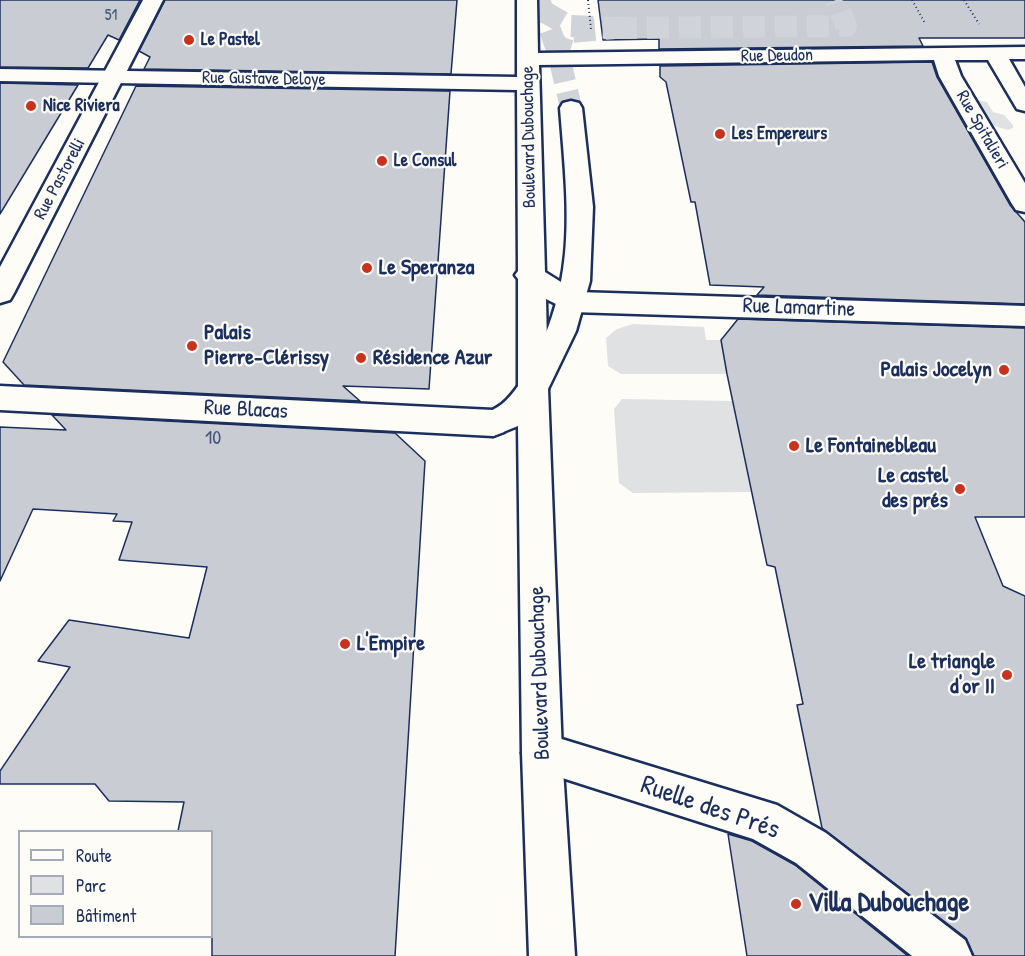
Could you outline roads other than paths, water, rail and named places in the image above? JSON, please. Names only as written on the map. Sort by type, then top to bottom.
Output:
[{"type":"street","name":"Rue Pastorelli","points":[[0,293],[153,0]]},
{"type":"street","name":"Boulevard Dubouchage","points":[[527,0],[529,275],[542,753],[552,956]]},
{"type":"street","name":"Rue Spitalieri","points":[[942,53],[950,76],[1025,204]]},
{"type":"street","points":[[997,53],[1000,66],[1025,104]]},
{"type":"street","name":"Rue Deudon","points":[[529,59],[1025,53]]},
{"type":"street","points":[[790,55],[800,78]]},
{"type":"street","name":"Rue Gustave Deloye","points":[[0,75],[529,84]]},
{"type":"street","name":"Boulevard Dubouchage","points":[[493,423],[504,419],[518,408],[533,389],[564,327],[572,302],[581,243],[571,108]]},
{"type":"street","points":[[529,275],[572,302]]},
{"type":"street","name":"Rue Lamartine","points":[[572,302],[1025,316]]},
{"type":"street","name":"Rue Blacas","points":[[0,398],[493,423]]},
{"type":"street","name":"Ruelle des Prés","points":[[542,753],[762,820],[811,848],[949,956]]},
{"type":"tunnel","points":[[539,0],[558,52],[571,108]]},
{"type":"tunnel","points":[[615,28],[846,26],[836,0]]},
{"type":"tunnel","points":[[543,11],[569,26],[615,28]]},
{"type":"tunnel","points":[[558,52],[563,37],[570,32],[615,28]]},
{"type":"place","name":"Le Pastel","points":[[189,40]]},
{"type":"place","name":"Nice Riviera","points":[[31,106]]},
{"type":"place","name":"Les Empereurs","points":[[720,134]]},
{"type":"place","name":"Le Consul","points":[[382,161]]},
{"type":"place","name":"Le Speranza","points":[[367,268]]},
{"type":"place","name":"Palais Pierre-Clérissy","points":[[192,346]]},
{"type":"place","name":"Résidence Azur","points":[[361,358]]},
{"type":"place","name":"Palais Jocelyn","points":[[1004,370]]},
{"type":"place","name":"Le Fontainebleau","points":[[794,446]]},
{"type":"place","name":"Le castel des prés","points":[[960,489]]},
{"type":"place","name":"L'Empire","points":[[345,644]]},
{"type":"place","name":"Le triangle d'or II","points":[[1007,675]]},
{"type":"place","name":"Villa Dubouchage","points":[[796,904]]}]
